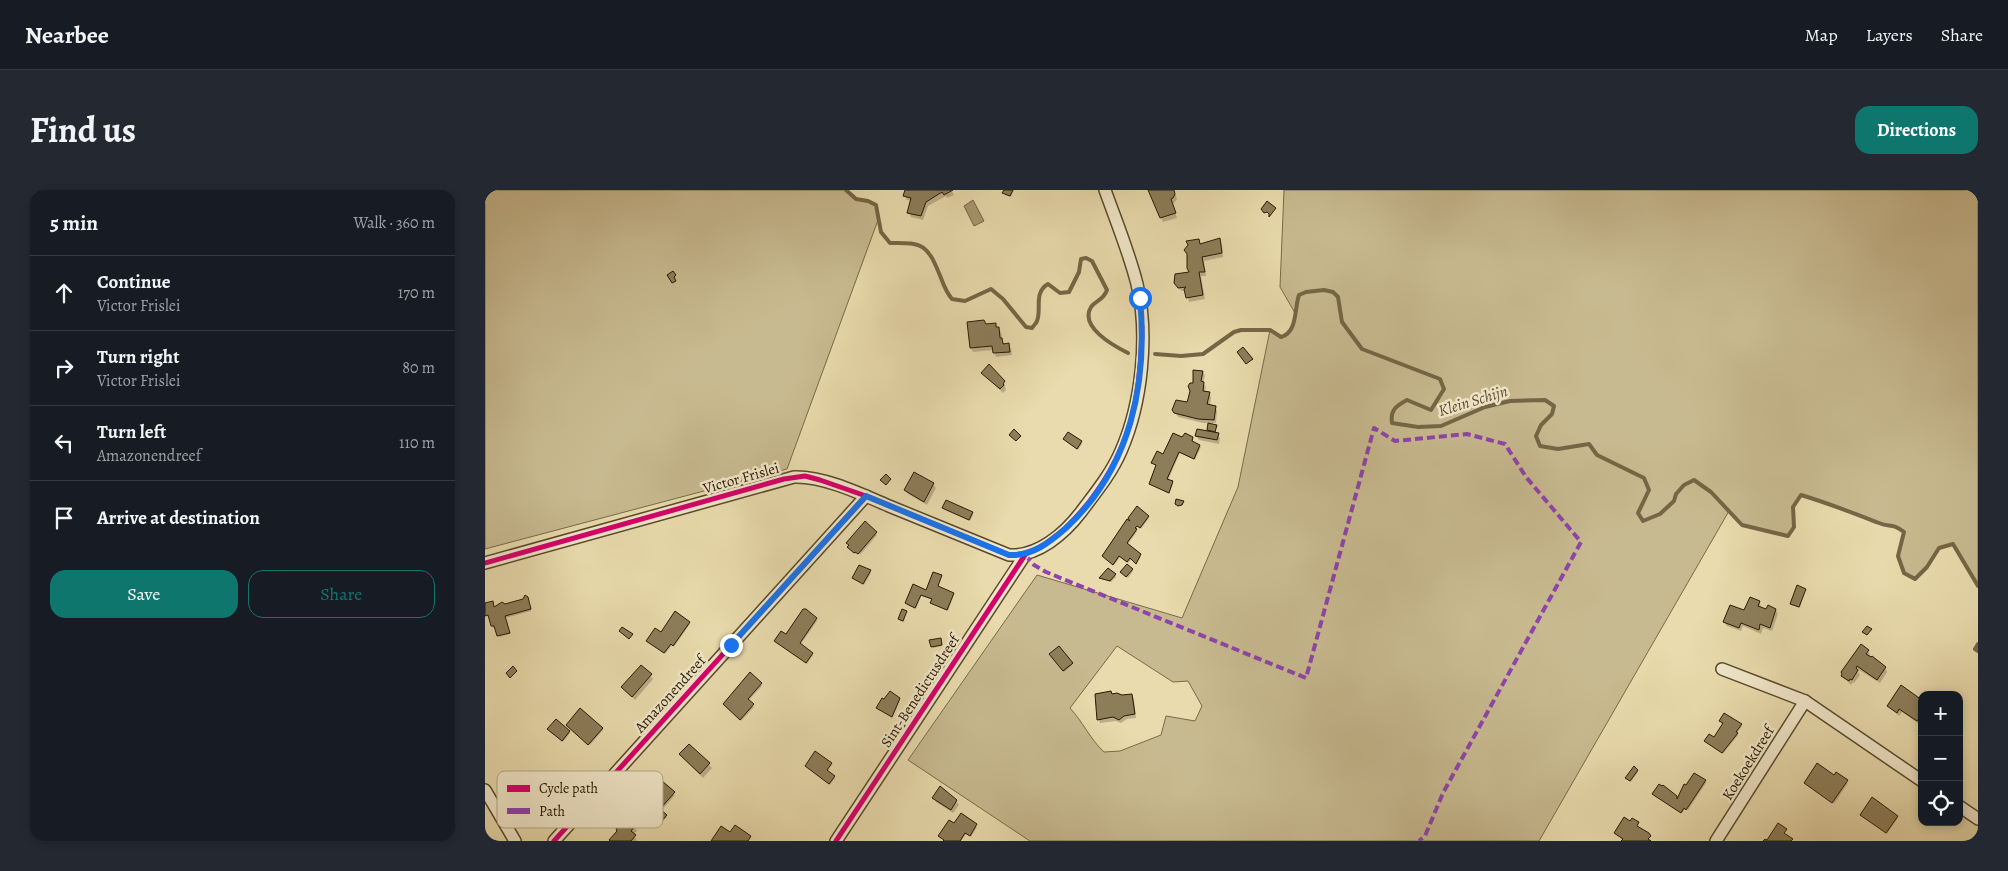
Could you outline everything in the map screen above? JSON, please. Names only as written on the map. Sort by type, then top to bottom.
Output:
[{"type":"street","points":[[1025,555],[1061,533],[1075,519],[1103,484],[1127,437],[1139,390],[1142,326],[1140,298],[1132,268],[1105,190]]},
{"type":"street","name":"Victor Frislei","points":[[485,563],[794,477],[805,476],[866,496],[1009,555],[1025,555]]},
{"type":"street","name":"Amazonendreef","points":[[618,771],[866,496]]},
{"type":"street","name":"Sint-Benedictusdreef","points":[[836,841],[1025,555]]},
{"type":"street","points":[[1722,669],[1805,701],[1918,778]]},
{"type":"street","name":"Koekoekdreef","points":[[1716,841],[1805,701]]},
{"type":"street","points":[[485,790],[497,810]]},
{"type":"street","points":[[1963,809],[1978,819]]},
{"type":"street","points":[[507,828],[515,841]]},
{"type":"street","name":"Amazonendreef","points":[[555,841],[567,828]]},
{"type":"shaded area","points":[[485,190],[846,190],[856,199],[868,201],[876,205],[878,220],[787,469],[485,549]]},
{"type":"shaded area","points":[[1284,190],[1978,190],[1978,586],[1953,544],[1939,548],[1927,567],[1915,579],[1904,573],[1898,556],[1904,532],[1896,527],[1801,495],[1793,507],[1794,527],[1788,536],[1742,525],[1729,511],[1539,841],[1030,841],[908,760],[1037,575],[1182,618],[1238,487],[1270,330],[1281,337],[1288,334],[1293,325],[1295,313],[1280,287]],"holes":[[[1117,646],[1173,682],[1188,681],[1202,706],[1195,721],[1166,716],[1161,735],[1120,751],[1104,752],[1070,708]]]},
{"type":"shaded area","points":[[973,200],[984,221],[974,226],[964,206]]},
{"type":"building","points":[[905,190],[953,190],[944,195],[942,192],[926,202],[921,216],[907,213],[911,198],[903,196]]},
{"type":"building","points":[[1004,190],[1013,190],[1010,196],[1002,193]]},
{"type":"building","points":[[1148,190],[1174,190],[1175,194],[1171,199],[1176,213],[1160,218]]},
{"type":"building","points":[[1267,201],[1276,208],[1269,217],[1267,212],[1264,213],[1261,209]]},
{"type":"building","points":[[1220,238],[1222,253],[1202,257],[1205,272],[1199,272],[1203,295],[1186,298],[1184,289],[1186,287],[1178,288],[1174,283],[1175,274],[1189,272],[1187,268],[1187,254],[1184,250],[1188,245],[1186,241],[1199,239],[1200,244]]},
{"type":"building","points":[[673,271],[676,275],[674,277],[676,281],[672,283],[667,275]]},
{"type":"building","points":[[984,320],[986,324],[996,323],[996,327],[999,327],[1000,338],[1002,338],[1003,344],[1009,343],[1010,352],[993,353],[992,346],[970,348],[967,322]]},
{"type":"building","points":[[1243,347],[1253,359],[1246,364],[1237,352]]},
{"type":"building","points":[[989,364],[1005,381],[1000,389],[981,373]]},
{"type":"building","points":[[1193,370],[1203,371],[1201,381],[1204,382],[1203,391],[1210,392],[1207,404],[1216,406],[1214,420],[1198,419],[1174,413],[1172,410],[1176,400],[1187,402],[1190,391],[1188,386],[1190,383],[1193,383]]},
{"type":"building","points":[[1208,423],[1217,425],[1215,432],[1207,430]]},
{"type":"building","points":[[1014,429],[1021,436],[1016,441],[1009,435]]},
{"type":"building","points":[[1197,429],[1219,433],[1217,440],[1195,436]]},
{"type":"building","points":[[1068,432],[1082,441],[1077,449],[1063,439]]},
{"type":"building","points":[[1173,433],[1182,437],[1185,433],[1193,437],[1192,441],[1200,445],[1194,459],[1179,452],[1167,479],[1173,481],[1169,493],[1149,484],[1156,465],[1151,463],[1157,451],[1163,454]]},
{"type":"building","points":[[914,472],[934,483],[924,502],[904,490]]},
{"type":"building","points":[[886,474],[891,479],[886,485],[880,480]]},
{"type":"building","points":[[1176,499],[1184,501],[1182,505],[1178,506],[1175,504]]},
{"type":"building","points":[[946,500],[973,512],[969,520],[942,508]]},
{"type":"building","points":[[1137,506],[1149,516],[1140,528],[1137,526],[1135,528],[1137,529],[1127,543],[1141,554],[1136,564],[1130,558],[1127,562],[1119,556],[1113,565],[1102,556],[1127,519],[1130,521],[1128,518]]},
{"type":"building","points":[[865,521],[877,532],[858,554],[854,553],[847,547],[849,545],[846,543]]},
{"type":"building","points":[[1127,564],[1133,569],[1126,577],[1120,572]]},
{"type":"building","points":[[859,565],[871,570],[863,584],[852,578]]},
{"type":"building","points":[[1108,568],[1116,574],[1110,581],[1099,578]]},
{"type":"building","points":[[933,572],[942,575],[938,586],[954,593],[947,610],[930,603],[932,599],[921,595],[915,608],[905,603],[913,584],[926,590]]},
{"type":"building","points":[[1797,585],[1806,589],[1799,607],[1790,604]]},
{"type":"building","points":[[525,595],[528,597],[531,609],[505,616],[510,633],[497,636],[494,626],[491,626],[488,615],[485,616],[485,603],[493,601],[494,607],[502,602],[505,604],[523,599]]},
{"type":"building","points":[[1750,597],[1760,601],[1758,606],[1766,609],[1768,605],[1776,609],[1770,628],[1760,624],[1759,630],[1741,623],[1739,628],[1723,622],[1730,605],[1744,610]]},
{"type":"building","points":[[803,609],[806,609],[817,618],[800,643],[813,653],[806,663],[774,641],[781,631],[786,634]]},
{"type":"building","points":[[902,609],[907,611],[903,621],[898,619]]},
{"type":"building","points":[[675,611],[690,622],[673,646],[671,644],[664,653],[646,641],[655,628],[661,632]]},
{"type":"building","points":[[1867,626],[1872,629],[1867,635],[1862,632]]},
{"type":"building","points":[[622,627],[633,634],[629,639],[619,631]]},
{"type":"building","points":[[941,638],[942,645],[931,647],[929,640]]},
{"type":"building","points":[[1861,644],[1869,650],[1866,654],[1872,656],[1886,667],[1877,680],[1857,666],[1858,670],[1852,680],[1850,679],[1849,681],[1841,676],[1841,672]]},
{"type":"building","points":[[1059,646],[1073,663],[1063,671],[1049,654]]},
{"type":"building","points":[[641,665],[652,674],[632,697],[621,687]]},
{"type":"building","points":[[513,666],[517,671],[510,678],[506,673]]},
{"type":"building","points":[[750,672],[762,683],[748,699],[754,704],[740,720],[723,704]]},
{"type":"building","points":[[1901,685],[1918,697],[1918,720],[1917,721],[1899,709],[1897,713],[1887,706]]},
{"type":"building","points":[[890,691],[900,698],[892,717],[876,708],[882,698],[884,699]]},
{"type":"building","points":[[1111,691],[1112,694],[1132,694],[1135,714],[1124,716],[1119,720],[1113,717],[1097,720],[1095,694]]},
{"type":"building","points":[[580,708],[603,728],[588,745],[566,725]]},
{"type":"building","points":[[1724,713],[1742,724],[1736,732],[1738,733],[1722,753],[1704,741],[1709,734],[1714,737],[1723,723],[1719,721]]},
{"type":"building","points":[[556,719],[570,731],[562,741],[547,729]]},
{"type":"building","points":[[689,744],[710,763],[700,774],[679,754]]},
{"type":"building","points":[[815,751],[832,763],[827,770],[835,776],[829,784],[805,766]]},
{"type":"building","points":[[1817,763],[1834,775],[1836,772],[1848,780],[1832,803],[1804,783]]},
{"type":"building","points":[[1634,766],[1638,770],[1630,781],[1625,778]]},
{"type":"building","points":[[1694,773],[1706,780],[1686,810],[1684,808],[1681,813],[1652,794],[1659,784],[1677,796],[1677,799],[1684,784],[1686,785]]},
{"type":"building","points":[[663,782],[675,792],[663,806]]},
{"type":"building","points":[[940,786],[957,800],[951,810],[932,798]]},
{"type":"building","points":[[1872,797],[1898,816],[1886,833],[1860,815]]},
{"type":"building","points":[[663,812],[667,815],[663,820]]},
{"type":"building","points":[[961,813],[977,824],[970,836],[965,833],[960,841],[943,841],[938,836],[949,820],[954,823]]},
{"type":"building","points":[[1624,817],[1630,821],[1632,818],[1639,822],[1637,826],[1649,833],[1651,836],[1648,839],[1651,841],[1621,841],[1623,839],[1614,833]]},
{"type":"building","points":[[1778,823],[1787,829],[1784,833],[1793,839],[1791,841],[1763,841],[1767,840]]},
{"type":"building","points":[[735,825],[751,836],[748,841],[711,841],[721,826],[730,832]]},
{"type":"building","points":[[633,828],[631,831],[636,835],[631,841],[610,841],[617,831],[616,829]]},
{"type":"waterway","name":"Klein Schijn","points":[[846,190],[856,199],[868,201],[876,205],[881,232],[890,243],[918,245],[924,248],[937,267],[945,289],[952,299],[965,301],[991,289],[1003,299],[1026,327],[1032,328],[1037,322],[1039,296],[1043,288],[1048,284],[1060,293],[1069,292],[1079,272],[1081,259],[1086,258],[1092,261],[1107,290],[1104,296],[1091,307],[1089,314],[1090,322],[1107,341],[1128,353]]},
{"type":"waterway","name":"Klein Schijn","points":[[1155,354],[1181,356],[1203,354],[1234,332],[1241,330],[1270,330],[1281,337],[1293,325],[1299,295],[1306,292],[1324,290],[1333,292],[1338,297],[1342,322],[1362,349],[1440,379],[1444,389],[1431,410],[1407,400],[1400,404],[1393,412],[1392,423],[1418,427],[1441,426],[1485,407],[1510,401],[1545,400],[1554,406],[1552,414],[1541,425],[1536,436],[1540,446],[1558,449],[1589,444],[1597,455],[1644,478],[1649,490],[1638,513],[1643,521],[1660,514],[1674,501],[1676,494],[1684,485],[1694,480],[1711,492],[1742,525],[1788,536],[1794,527],[1793,507],[1801,495],[1896,527],[1904,532],[1898,556],[1904,573],[1915,579],[1927,567],[1939,548],[1953,544],[1978,586]]},
{"type":"waterway","name":"Klein Schijn","points":[[1978,644],[1975,649],[1978,651]]},
{"type":"marked path","points":[[1025,555],[1034,565],[1046,572],[1306,678],[1374,428],[1395,441],[1467,434],[1505,444],[1526,477],[1581,542],[1443,793],[1425,836],[1419,841]]},
{"type":"cycle path","points":[[485,563],[784,479],[805,476],[866,496],[1009,555],[1023,554],[1035,550],[1074,520],[1104,481],[1115,461],[1124,440],[1136,398],[1142,326]]},
{"type":"cycle path","points":[[617,771],[866,496]]},
{"type":"cycle path","points":[[836,841],[1025,555]]},
{"type":"cycle path","points":[[554,841],[566,828]]},
{"type":"route","points":[[731,645],[866,496],[1009,555],[1021,556],[1030,553],[1061,533],[1075,519],[1103,484],[1127,437],[1139,390],[1142,326],[1140,298]]}]
